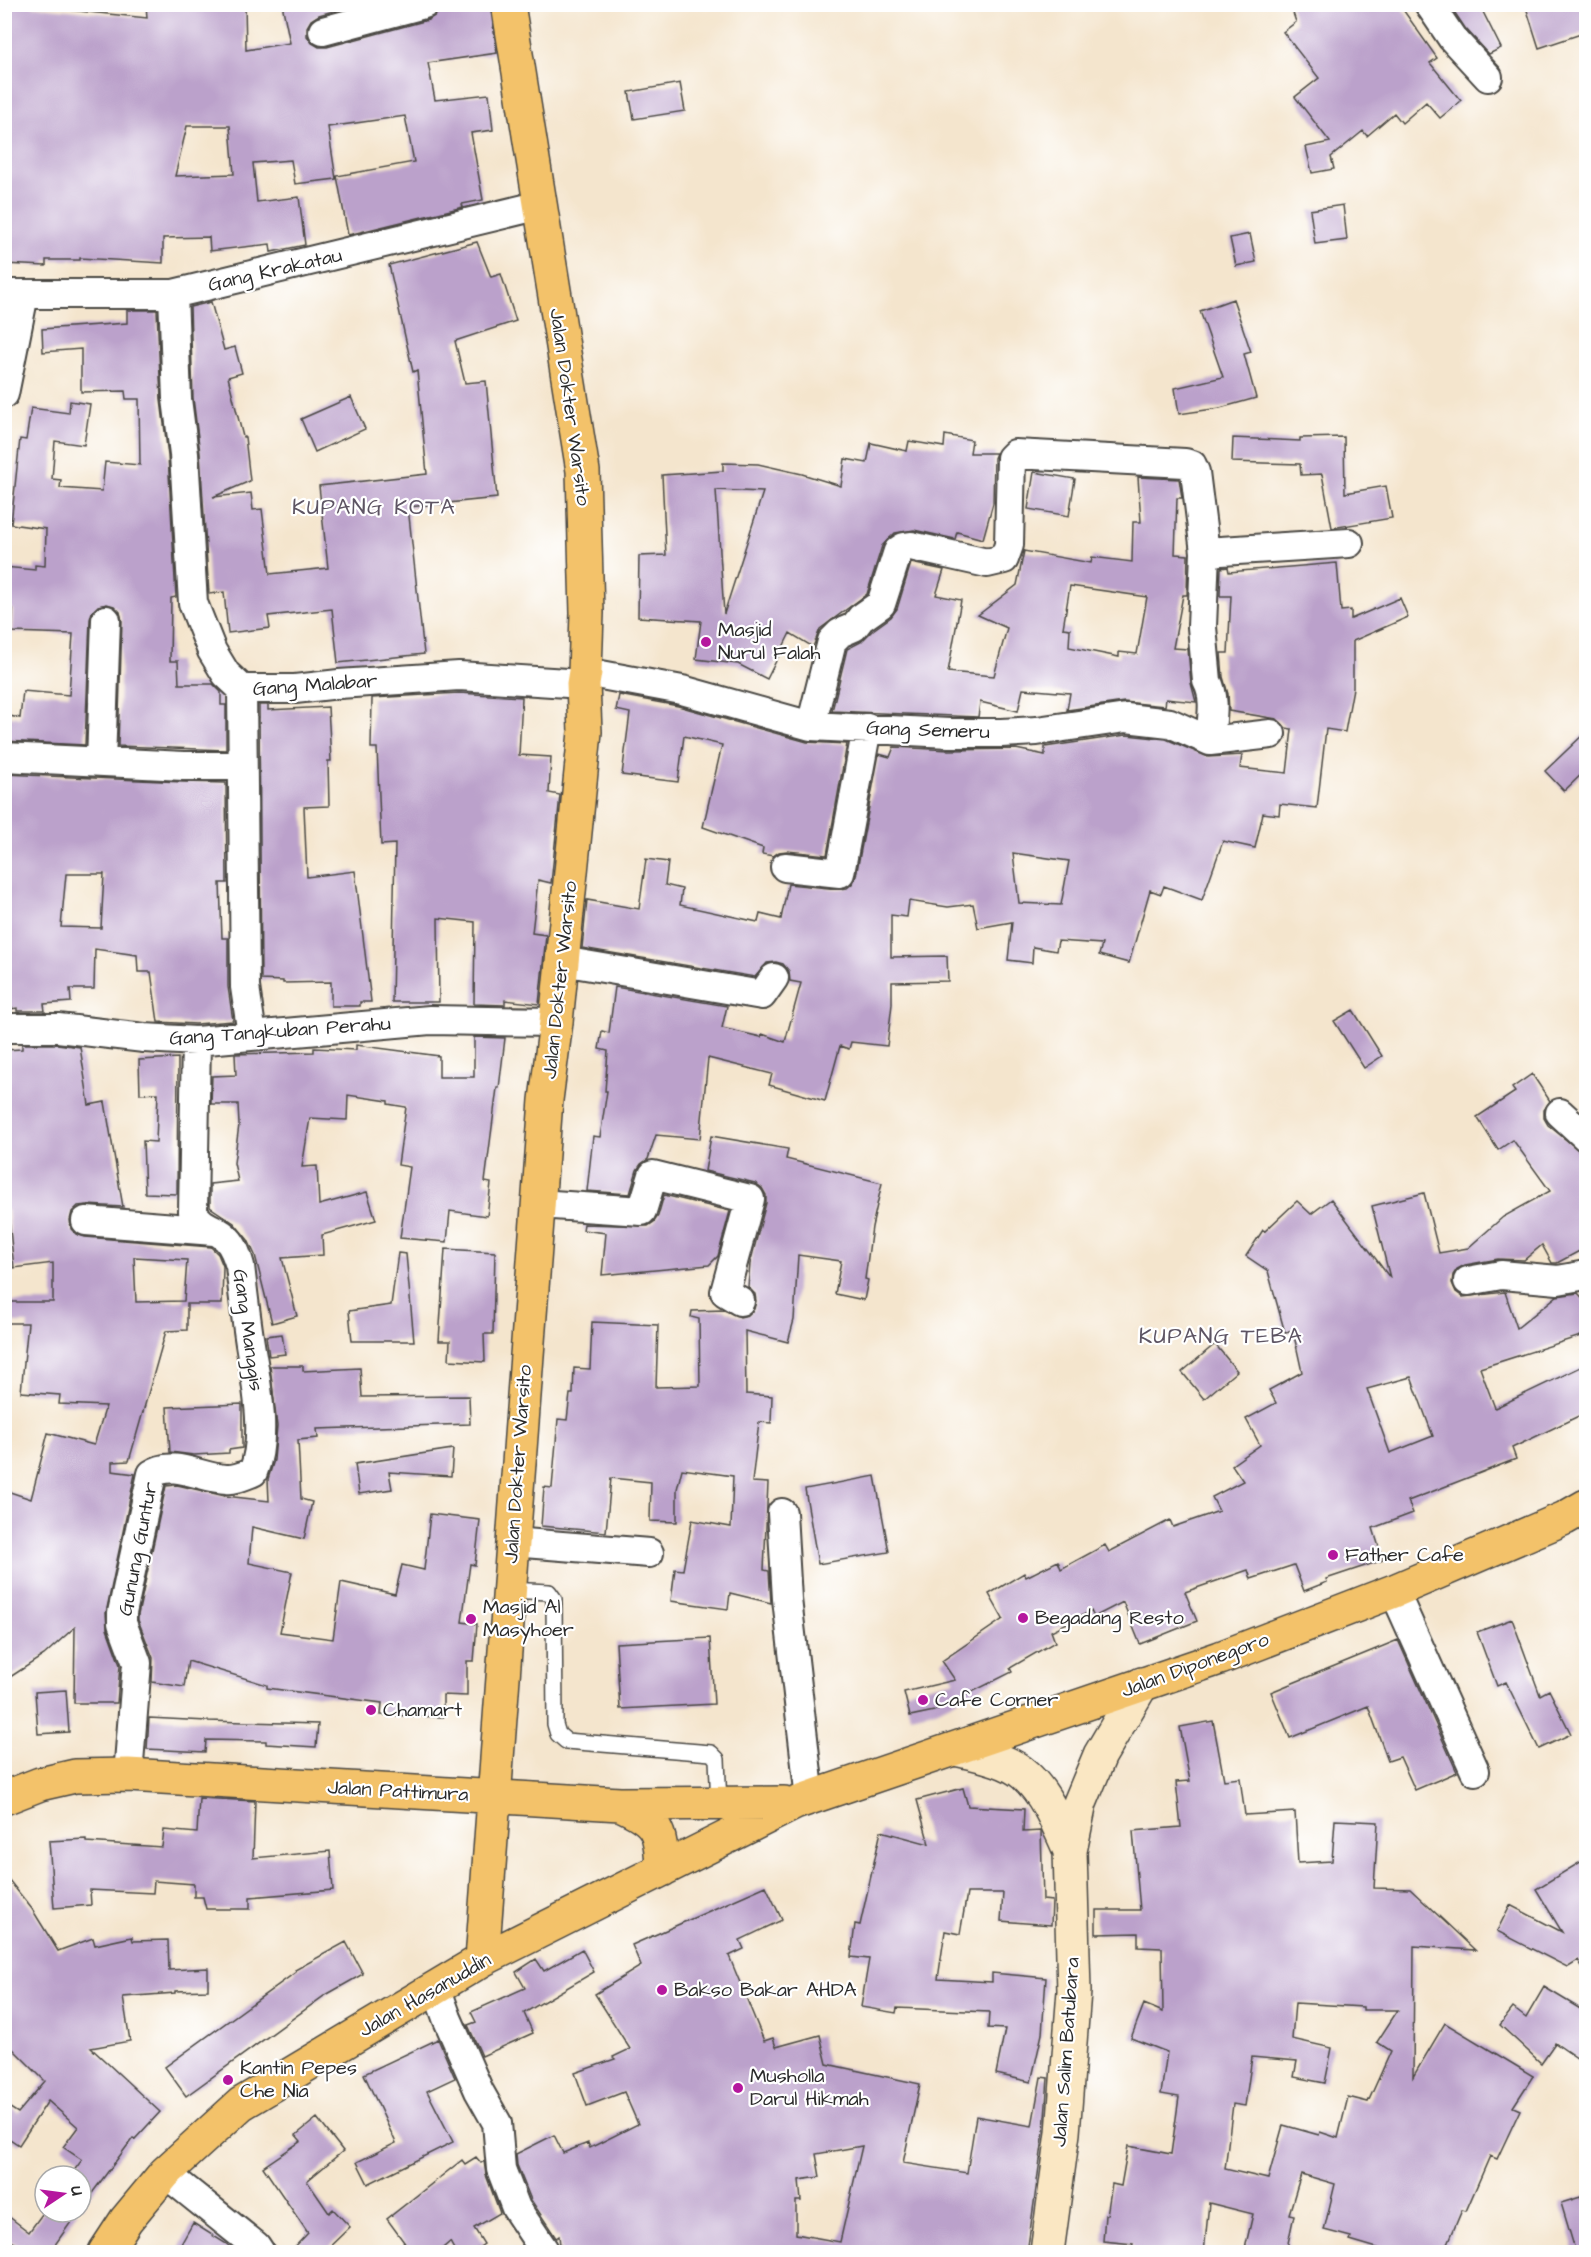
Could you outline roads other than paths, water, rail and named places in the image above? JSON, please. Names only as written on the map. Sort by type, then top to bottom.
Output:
[{"type":"main road","name":"Jalan Dokter Warsito","points":[[482,1960],[546,1100],[585,732],[584,678],[587,613],[583,471],[508,4]]},
{"type":"main road","name":"Jalan Diponegoro","points":[[802,1801],[1220,1658],[1394,1591],[1587,1506]]},
{"type":"main road","name":"Jalan Pattimura","points":[[4,1798],[75,1776],[128,1775],[620,1804],[719,1805],[802,1801]]},
{"type":"main road","name":"Jalan Hasanuddin","points":[[105,2253],[126,2220],[165,2173],[241,2104],[482,1960],[802,1801]]},
{"type":"main road","points":[[620,1804],[641,1814],[654,1824],[660,1840],[662,1870]]},
{"type":"street","points":[[323,31],[424,4]]},
{"type":"street","points":[[1429,4],[1452,38],[1488,77]]},
{"type":"street","name":"Gang Krakatau","points":[[14,294],[173,294],[541,205]]},
{"type":"street","points":[[4,394],[14,294]]},
{"type":"street","name":"Gang Malabar","points":[[173,294],[177,399],[184,454],[193,603],[212,651],[226,674],[242,689],[295,689],[459,676],[584,678]]},
{"type":"street","points":[[811,726],[832,641],[840,633],[854,627],[861,618],[881,604],[898,551],[911,546],[987,563],[1004,559],[1009,545],[1011,458],[1016,454],[1192,465],[1195,472],[1205,552],[1202,627],[1206,671],[1213,698],[1210,741],[1271,734]]},
{"type":"street","points":[[1205,552],[1349,543]]},
{"type":"street","points":[[101,762],[106,620]]},
{"type":"street","name":"Gang Semeru","points":[[584,678],[682,690],[811,726],[949,733],[1001,733],[1038,731],[1126,718],[1170,723],[1210,741]]},
{"type":"street","points":[[242,689],[245,987],[252,1035]]},
{"type":"street","points":[[785,867],[840,873],[867,728]]},
{"type":"street","points":[[4,757],[184,766],[230,766],[242,763]]},
{"type":"street","points":[[562,961],[762,995],[774,978]]},
{"type":"street","name":"Gang Tangkuban Perahu","points":[[4,1028],[58,1028],[144,1038],[196,1041],[430,1020],[556,1022]]},
{"type":"street","name":"Gang Manggis","points":[[160,1469],[226,1479],[253,1472],[259,1458],[258,1388],[240,1266],[237,1255],[226,1237],[198,1220],[193,1212],[196,1041]]},
{"type":"street","points":[[1560,1113],[1587,1137]]},
{"type":"street","points":[[538,1204],[642,1211],[652,1175],[750,1199],[724,1292],[740,1301]]},
{"type":"street","points":[[87,1221],[108,1225],[214,1231]]},
{"type":"street","points":[[1468,1281],[1501,1275],[1558,1280],[1587,1275]]},
{"type":"street","name":"Gunung Guntur","points":[[128,1775],[137,1663],[122,1623],[122,1613],[152,1474],[160,1469]]},
{"type":"street","points":[[782,1513],[802,1801]]},
{"type":"street","points":[[512,1542],[649,1553]]},
{"type":"street","points":[[1394,1591],[1475,1771]]},
{"type":"street","points":[[1070,1851],[1080,1803],[1100,1755],[1142,1684]]},
{"type":"street","points":[[955,1749],[990,1757],[1024,1774],[1051,1807],[1070,1851]]},
{"type":"street","name":"Jalan Salim Batubara","points":[[1047,2253],[1063,2133],[1074,1991],[1070,1851]]},
{"type":"street","points":[[436,1987],[478,2091],[497,2123],[501,2169],[516,2208],[544,2253]]},
{"type":"street","points":[[165,2173],[256,2246],[260,2253]]},
{"type":"lane","points":[[508,1590],[549,1592],[554,1599],[555,1724],[558,1734],[566,1741],[711,1753],[717,1760],[719,1805]]},
{"type":"place","name":"Masjid Nurul Falah","points":[[706,642]]},
{"type":"place","name":"Father Cafe","points":[[1333,1555]]},
{"type":"place","name":"Begadang Resto","points":[[1023,1618]]},
{"type":"place","name":"Masjid Al Masyhoer","points":[[471,1619]]},
{"type":"place","name":"Cafe Corner","points":[[923,1700]]},
{"type":"place","name":"Chamart","points":[[371,1710]]},
{"type":"place","name":"Bakso Bakar AHDA","points":[[662,1990]]},
{"type":"place","name":"Kantin Pepes Che Nia","points":[[228,2080]]},
{"type":"place","name":"Musholla Darul Hikmah","points":[[738,2088]]},
{"type":"district","name":"KUPANG KOTA","points":[[374,507]]},
{"type":"district","name":"KUPANG TEBA","points":[[1221,1336]]}]
